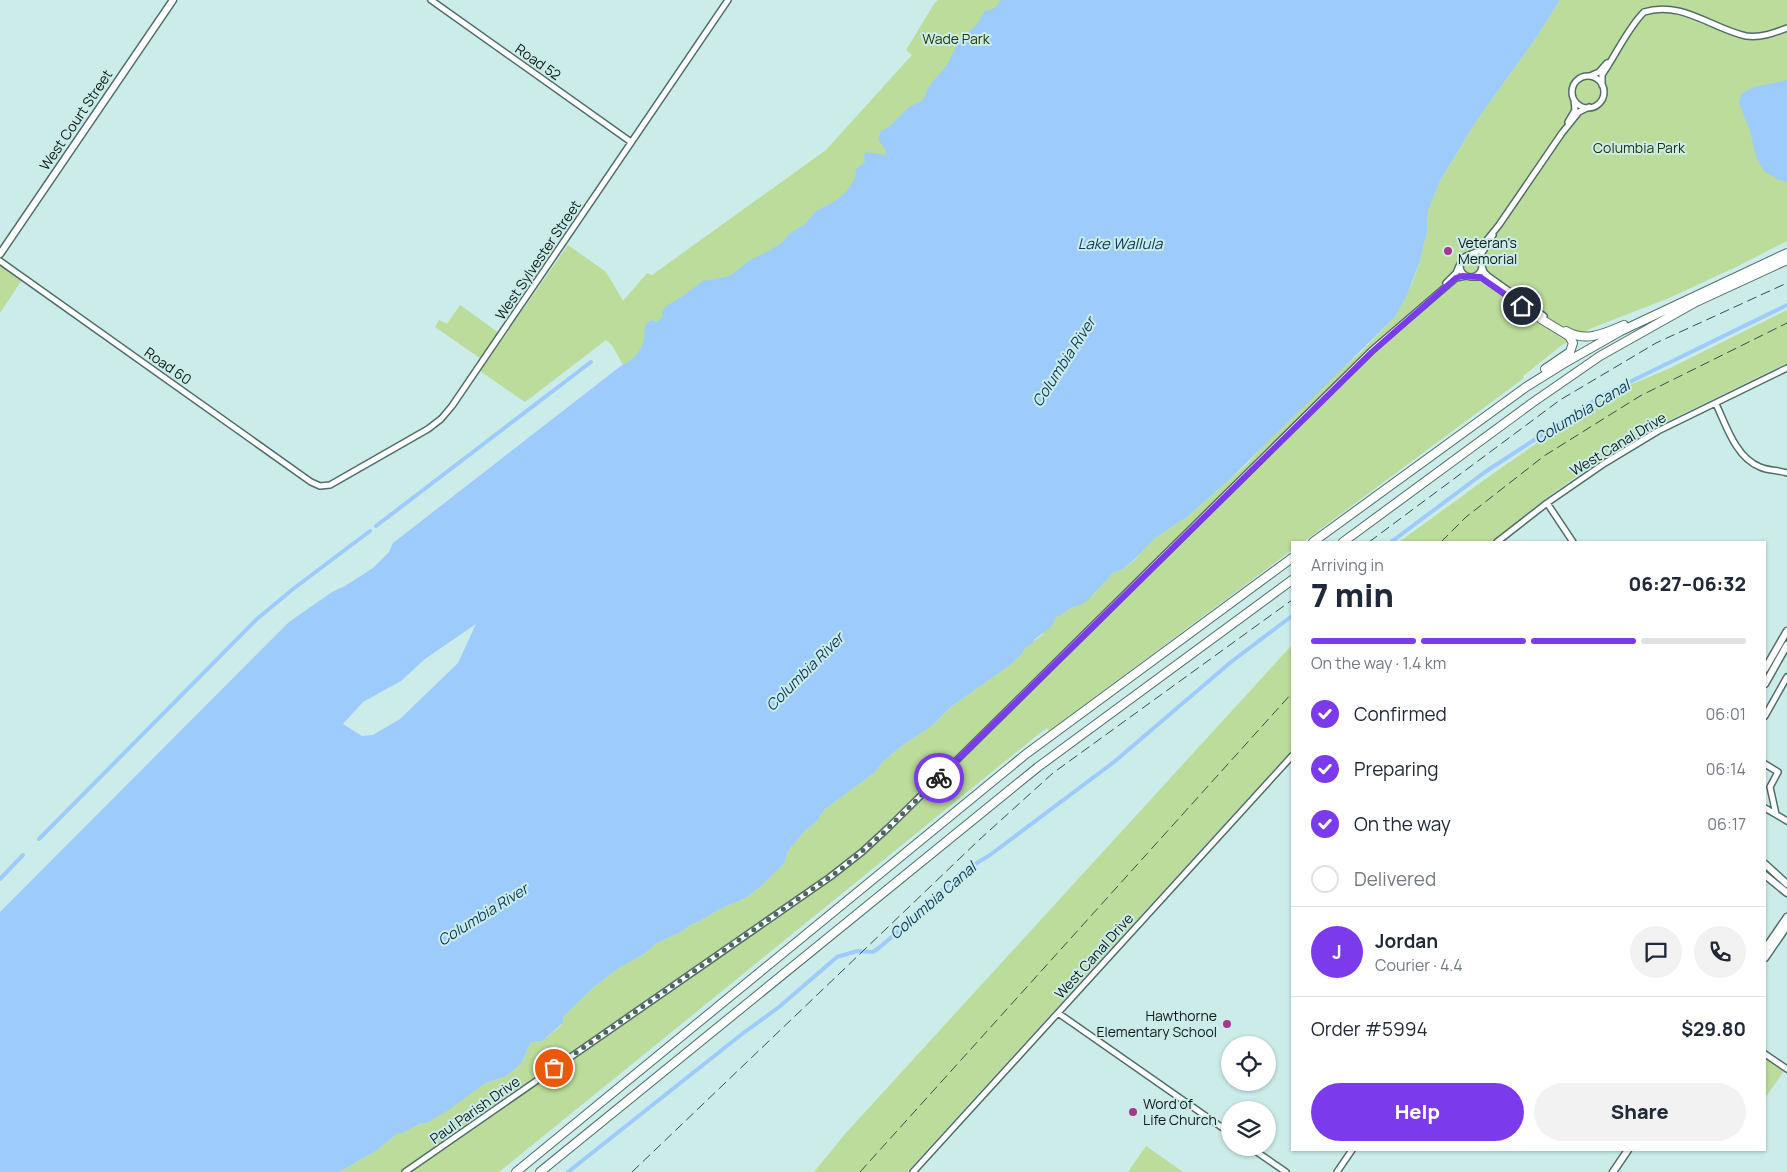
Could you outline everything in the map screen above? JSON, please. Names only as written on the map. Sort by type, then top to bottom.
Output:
[{"type":"highway","points":[[1314,541],[1526,387],[1563,364],[1614,335],[1787,253]]},
{"type":"highway","points":[[1344,541],[1600,356],[1696,302],[1787,260]]},
{"type":"highway","points":[[1543,318],[1571,334],[1589,337],[1607,332],[1681,302]]},
{"type":"highway","points":[[1438,451],[1475,419],[1570,352],[1573,346],[1570,338],[1543,318]]},
{"type":"highway","points":[[516,1172],[1026,754],[1291,559]]},
{"type":"highway","points":[[540,1172],[1038,767],[1291,581]]},
{"type":"main road","name":"West Court Street","points":[[0,254],[173,0]]},
{"type":"main road","points":[[1766,668],[1787,631]]},
{"type":"main road","points":[[1766,682],[1787,645]]},
{"type":"main road","points":[[1766,865],[1787,884]]},
{"type":"main road","points":[[1766,876],[1787,893]]},
{"type":"main road","points":[[1766,947],[1787,917]]},
{"type":"main road","points":[[1766,957],[1787,926]]},
{"type":"main road","points":[[1613,1172],[1627,1151]]},
{"type":"street","name":"Road 52","points":[[431,0],[631,142]]},
{"type":"street","name":"West Sylvester Street","points":[[324,486],[421,433],[447,413],[728,0]]},
{"type":"street","points":[[1543,318],[1482,277],[1466,276],[1460,270],[1460,264],[1464,258],[1478,252],[1499,225],[1562,133],[1580,111],[1596,105],[1601,100],[1603,93],[1602,77],[1614,55],[1641,16],[1648,8],[1657,4]]},
{"type":"street","points":[[1711,16],[1747,36],[1767,35],[1787,28]]},
{"type":"street","points":[[1562,133],[1575,110],[1572,92],[1574,84],[1580,78],[1599,72],[1614,55]]},
{"type":"street","points":[[1588,76],[1597,79],[1602,85]]},
{"type":"street","points":[[1574,99],[1581,106],[1589,107]]},
{"type":"street","points":[[1474,277],[1479,273],[1483,252],[1499,225]]},
{"type":"street","points":[[1470,256],[1476,257],[1488,276],[1543,318]]},
{"type":"street","name":"Road 60","points":[[0,261],[311,482],[324,486]]},
{"type":"street","name":"Paul Parish Drive","points":[[1434,296],[1456,273],[1460,264]]},
{"type":"street","name":"Paul Parish Drive","points":[[405,1172],[830,877],[862,852],[1361,362],[1434,296],[1457,278],[1466,276]]},
{"type":"street","name":"West Canal Drive","points":[[1498,541],[1546,503],[1605,463],[1658,431],[1787,368]]},
{"type":"street","points":[[1716,404],[1744,457],[1762,468],[1787,473]]},
{"type":"street","points":[[1546,503],[1572,541]]},
{"type":"street","points":[[1766,714],[1787,677]]},
{"type":"street","name":"West Canal Drive","points":[[912,1172],[1291,757]]},
{"type":"street","points":[[1766,765],[1778,772],[1770,788],[1776,814]]},
{"type":"street","points":[[1766,809],[1787,821]]},
{"type":"street","points":[[1058,1013],[1221,1127]]},
{"type":"street","points":[[1766,1055],[1787,1069]]},
{"type":"street","points":[[1337,1172],[1351,1151]]},
{"type":"street","points":[[1263,1156],[1286,1172]]},
{"type":"green space","name":"Wade Park","points":[[938,0],[1043,0],[928,127],[627,372],[612,345],[606,340],[525,402],[480,371],[568,245],[606,272],[623,301],[647,273],[652,275],[826,150],[912,55],[906,50]]},
{"type":"green space","name":"Columbia Park","points":[[1560,0],[1787,0],[1787,241],[1669,298],[1592,328],[1562,345],[1523,376],[1524,378],[1304,541],[1291,541],[1291,551],[1049,731],[1047,728],[1040,733],[499,1172],[339,1172],[376,1151],[398,1133],[403,1133],[421,1123],[427,1123],[484,1084],[506,1076],[521,1064],[531,1042],[542,1041],[562,1025],[563,1017],[594,987],[619,968],[644,954],[657,943],[683,931],[690,925],[722,908],[744,899],[760,887],[784,864],[788,851],[804,832],[817,821],[824,810],[874,773],[899,748],[933,725],[952,706],[1009,666],[1021,655],[1025,648],[1042,635],[1057,616],[1092,596],[1114,572],[1122,570],[1136,559],[1155,538],[1187,517],[1247,464],[1278,430],[1360,353],[1395,317],[1412,284],[1420,261],[1427,232],[1428,211],[1440,181],[1475,123],[1536,38]]},
{"type":"green space","points":[[0,264],[22,280],[0,313]]},
{"type":"green space","points":[[460,305],[499,333],[481,359],[435,327],[439,320],[447,324]]},
{"type":"green space","points":[[1787,310],[1787,363],[1672,419],[1587,469],[1549,496],[1493,541],[1400,541],[1570,420],[1618,390],[1668,369]]},
{"type":"green space","points":[[1291,646],[1291,751],[907,1172],[814,1172],[845,1134]]},
{"type":"green space","points":[[1766,1059],[1784,1071],[1766,1097]]},
{"type":"green space","points":[[1146,1146],[1183,1172],[1128,1172]]},
{"type":"water","name":"Lake Wallula","points":[[1001,0],[1560,0],[1536,38],[1475,123],[1440,181],[1428,211],[1427,232],[1420,261],[1407,295],[1395,317],[1226,483],[1187,517],[1155,538],[1122,570],[1114,572],[1086,602],[1057,616],[1051,627],[1025,648],[1021,655],[1009,666],[952,706],[933,725],[899,748],[874,773],[824,810],[817,821],[804,832],[788,851],[784,864],[760,887],[744,899],[722,908],[690,925],[683,931],[657,943],[644,954],[619,968],[594,987],[563,1017],[563,1023],[542,1041],[531,1042],[521,1064],[506,1076],[484,1084],[427,1123],[421,1123],[403,1133],[398,1133],[376,1151],[339,1172],[0,1172],[0,912],[289,622],[332,592],[373,568],[389,552],[393,543],[622,365],[633,359],[643,344],[646,324],[651,320],[657,322],[663,317],[662,312],[666,306],[703,281],[730,276],[750,260],[783,242],[789,234],[805,224],[816,211],[835,201],[846,192],[855,179],[856,169],[865,162],[864,154],[867,152],[886,155],[885,149],[878,139],[881,131],[889,127],[909,107],[923,100],[930,85],[947,65],[959,41],[977,24],[985,11],[993,9]],"holes":[[[476,624],[458,663],[400,719],[373,735],[362,736],[343,724],[363,702],[401,681],[425,659]]]},
{"type":"water","points":[[1787,80],[1787,182],[1779,180],[1764,171],[1756,157],[1750,131],[1739,103],[1741,94],[1754,87]]},
{"type":"waterway","name":"Columbia Canal","points":[[1392,541],[1485,472],[1603,395],[1787,305]]},
{"type":"waterway","points":[[376,526],[591,362]]},
{"type":"waterway","points":[[39,839],[257,619],[293,589],[370,531]]},
{"type":"waterway","name":"Columbia Canal","points":[[568,1172],[742,1034],[779,1007],[837,957],[857,951],[873,952],[880,947],[946,886],[1114,762],[1231,662],[1291,617]]},
{"type":"waterway","points":[[0,879],[23,855]]},
{"type":"railway","points":[[1370,541],[1560,400],[1656,343],[1787,283]]},
{"type":"railway","points":[[1442,541],[1466,517],[1544,456],[1640,396],[1787,323]]},
{"type":"railway","points":[[632,1172],[979,840],[1053,773],[1291,601]]},
{"type":"railway","points":[[860,1172],[1291,694]]},
{"type":"way so far","points":[[554,1068],[840,870],[880,836],[939,778]]},
{"type":"place","name":"Veteran's Memorial","points":[[1448,251]]},
{"type":"place","name":"Hawthorne Elementary School","points":[[1227,1024]]},
{"type":"place","name":"Word of Life Church","points":[[1133,1112]]},
{"type":"route","points":[[939,778],[1372,352],[1456,278],[1462,276],[1480,277],[1522,306]]},
{"type":"water label","name":"Columbia River","points":[[1064,362]]},
{"type":"water label","name":"Columbia River","points":[[805,672]]},
{"type":"water label","name":"Columbia River","points":[[483,915]]}]
